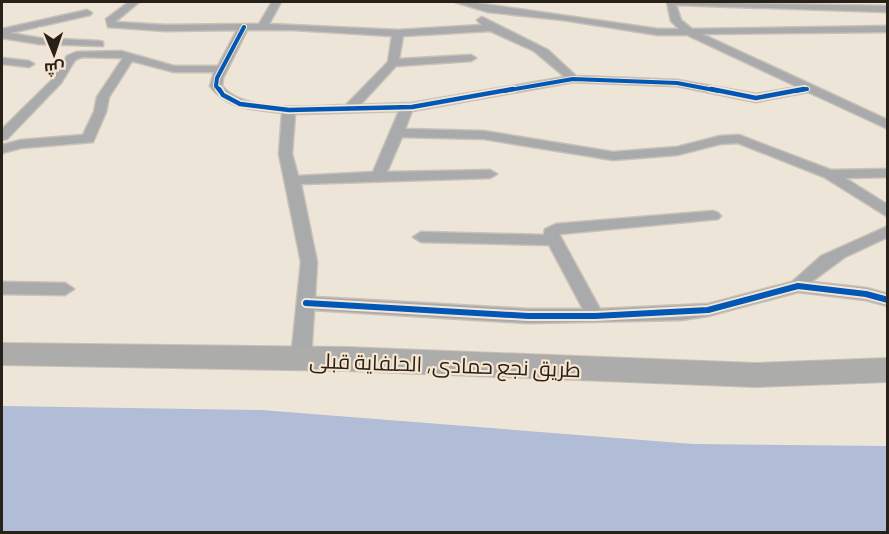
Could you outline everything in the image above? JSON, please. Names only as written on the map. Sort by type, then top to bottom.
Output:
[{"type":"main road","name":"طريق نجع حمادى, الحلفاية قبلى","points":[[2,354],[302,359],[755,375],[888,370]]},
{"type":"street","points":[[134,2],[109,21],[111,25],[263,27],[398,33],[490,28]]},
{"type":"street","points":[[263,27],[276,2]]},
{"type":"street","points":[[460,2],[658,32],[888,29]]},
{"type":"street","points":[[523,2],[530,13]]},
{"type":"street","points":[[888,7],[671,2],[675,21],[691,33],[888,125]]},
{"type":"street","points":[[884,2],[888,7]]},
{"type":"street","points":[[475,6],[479,16],[490,28],[539,50],[573,79]]},
{"type":"street","points":[[2,24],[61,7]]},
{"type":"street","points":[[2,34],[87,13]]},
{"type":"street","points":[[92,54],[118,26]]},
{"type":"street","points":[[244,27],[222,69],[216,86],[228,99],[240,104],[289,110],[407,107],[573,79],[677,83],[756,98],[807,89]]},
{"type":"street","points":[[351,108],[393,63],[398,33]]},
{"type":"street","points":[[2,34],[39,41],[100,44]]},
{"type":"street","points":[[2,136],[57,81],[71,58],[92,54],[130,56],[174,69],[222,69]]},
{"type":"street","points":[[2,149],[21,144],[88,140],[100,112],[103,97],[130,56]]},
{"type":"street","points":[[393,63],[471,58]]},
{"type":"street","points":[[2,61],[30,64]]},
{"type":"street","points":[[378,176],[407,107]]},
{"type":"street","points":[[289,110],[285,144],[287,168],[293,180],[309,262],[302,359]]},
{"type":"street","points":[[397,133],[484,135],[613,156],[677,151],[720,140],[739,139],[829,174],[888,212]]},
{"type":"street","points":[[829,174],[888,173]]},
{"type":"street","points":[[293,180],[490,174]]},
{"type":"street","points":[[595,316],[551,233],[556,229],[712,216]]},
{"type":"street","points":[[798,286],[804,277],[852,246],[888,231]]},
{"type":"street","points":[[421,237],[554,240]]},
{"type":"street","points":[[306,303],[528,316],[595,316],[681,314],[708,310],[798,286],[866,294],[888,300]]},
{"type":"street","points":[[2,288],[64,289]]},
{"type":"water","points":[[2,406],[261,410],[693,444],[887,446],[887,532],[2,532]]},
{"type":"cycle path","points":[[244,27],[217,78],[216,86],[223,95],[240,104],[289,110],[412,107],[573,79],[677,83],[756,98],[807,89]]},
{"type":"cycle path","points":[[306,303],[528,316],[595,316],[708,310],[798,286],[866,294],[888,300]]}]
